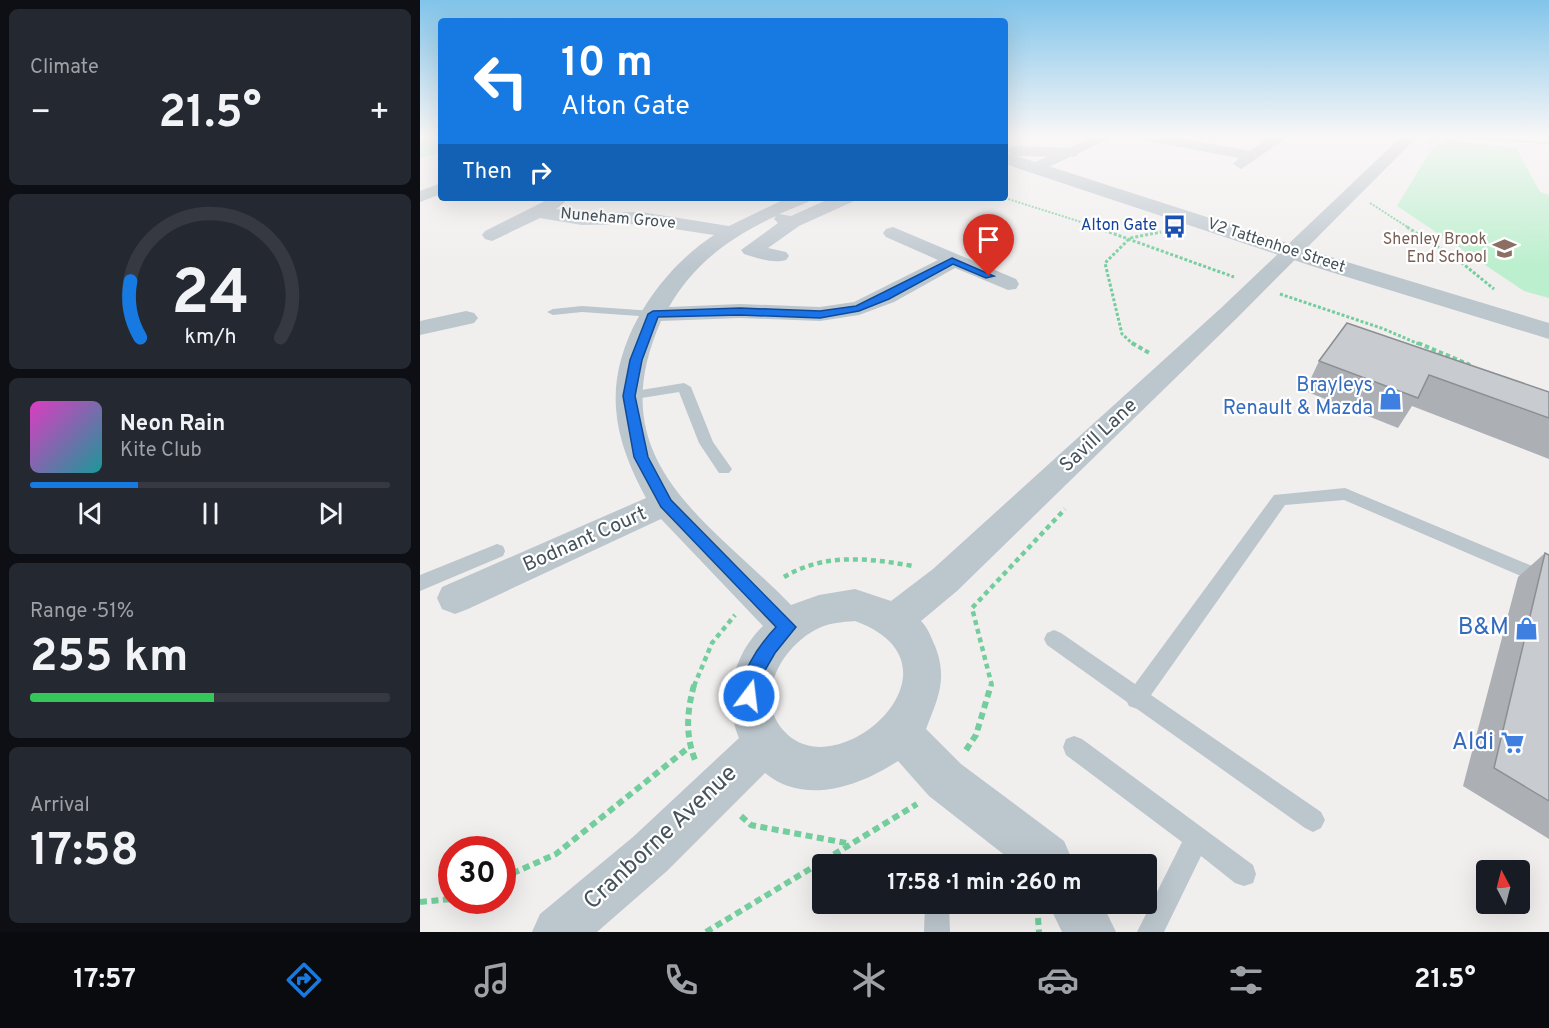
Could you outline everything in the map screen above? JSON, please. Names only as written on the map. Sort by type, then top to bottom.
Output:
[{"type":"street","name":"V2 Tattenhoe Street","points":[[1076,180],[1329,264],[1549,331]]},
{"type":"street","name":"Savill Lane","points":[[896,619],[945,580],[1367,180]]},
{"type":"street","points":[[420,196],[438,189]]},
{"type":"street","name":"Nuneham Grove","points":[[492,235],[558,201]]},
{"type":"street","points":[[787,627],[666,503],[641,457],[629,396],[631,377],[653,314],[675,279],[702,253],[763,214],[797,210],[834,201]]},
{"type":"street","points":[[779,256],[751,250],[797,210]]},
{"type":"street","name":"Nuneham Grove","points":[[538,212],[582,219],[641,218],[732,232]]},
{"type":"street","points":[[893,233],[1008,284]]},
{"type":"street","points":[[653,314],[740,311],[820,314],[859,308],[886,297],[952,261]]},
{"type":"street","points":[[420,328],[466,318]]},
{"type":"street","name":"Bodnant Court","points":[[455,597],[500,563],[666,503]]},
{"type":"street","points":[[855,605],[877,609],[896,619],[910,632],[920,649],[923,669],[922,691],[914,713],[900,733],[876,754],[845,767],[814,769],[786,762],[764,744],[752,721],[749,696],[755,670],[769,647],[787,627],[824,609],[855,605]]},
{"type":"street","points":[[900,733],[945,780],[1042,854]]},
{"type":"street","name":"Cranborne Avenue","points":[[558,932],[650,854],[764,744]]},
{"type":"street","points":[[1079,914],[1090,932]]},
{"type":"lane","points":[[553,312],[582,309],[653,314]]},
{"type":"lane","points":[[629,396],[684,387],[706,443],[724,469]]},
{"type":"lane","points":[[1137,699],[1280,499],[1345,494],[1549,581]]},
{"type":"lane","name":"Bodnant Court","points":[[420,584],[500,563]]},
{"type":"lane","points":[[1054,639],[1313,820]]},
{"type":"lane","points":[[1074,747],[1244,874]]},
{"type":"lane","points":[[1150,932],[1197,838]]},
{"type":"lane","points":[[937,914],[937,932]]},
{"type":"path","points":[[1365,199],[1457,260],[1498,293]]},
{"type":"path","points":[[1130,238],[1105,263],[1122,334],[1140,350],[1174,364]]},
{"type":"path","points":[[706,932],[783,886],[846,843],[926,799],[945,780],[976,735],[992,688],[972,608],[1072,502]]},
{"type":"path","points":[[516,872],[556,854],[688,748]]},
{"type":"path","points":[[420,902],[438,900]]},
{"type":"green space","name":"Shenley Brook End School","points":[[1412,180],[1534,180],[1540,192],[1549,195],[1549,298],[1524,291],[1397,206]]},
{"type":"building","points":[[1347,323],[1549,392],[1549,418],[1429,375],[1418,398],[1319,361]]},
{"type":"building","points":[[1545,553],[1549,555],[1549,801],[1494,768]]},
{"type":"place","name":"Alton Gate","points":[[1175,226]]},
{"type":"place","name":"Shenley Brook End School","points":[[1505,249]]},
{"type":"place","name":"Brayleys Renault & Mazda","points":[[1391,398]]},
{"type":"place","name":"B&M","points":[[1527,628]]},
{"type":"place","name":"Aldi","points":[[1512,743]]},
{"type":"route","points":[[749,696],[755,670],[769,647],[787,627],[666,503],[641,457],[629,396],[631,377],[653,314],[740,311],[820,314],[859,308],[886,297],[952,261],[989,276]]}]
